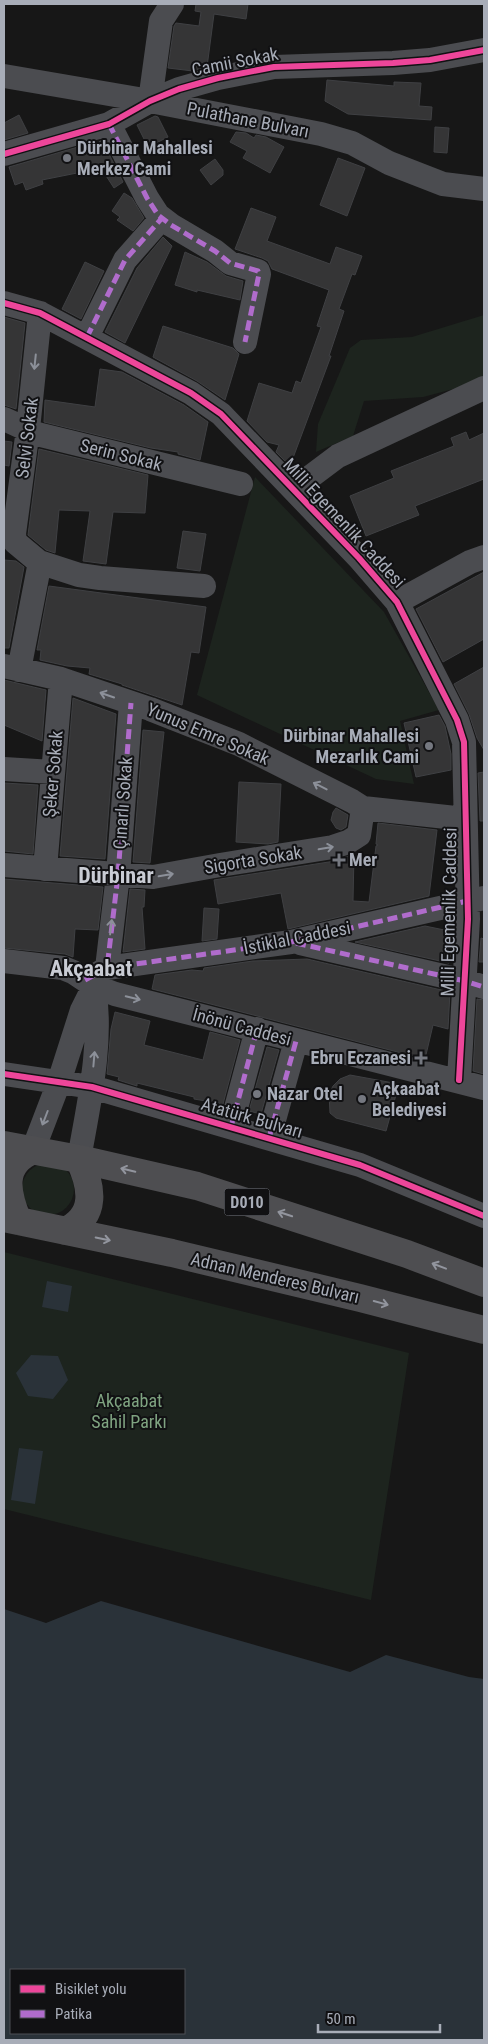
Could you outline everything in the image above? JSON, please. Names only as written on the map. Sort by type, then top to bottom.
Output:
[{"type":"highway","name":"D010","points":[[4,1145],[79,1159],[206,1189],[407,1254],[484,1283]]},
{"type":"highway","name":"Adnan Menderes Bulvarı","points":[[33,1150],[20,1155],[12,1164],[7,1192],[11,1220],[182,1255],[484,1330]]},
{"type":"highway","points":[[65,1231],[74,1227],[88,1209],[89,1185],[87,1175],[79,1159]]},
{"type":"street","points":[[150,101],[161,21],[172,4]]},
{"type":"street","name":"Camii Sokak","points":[[4,154],[109,124],[150,101],[179,88],[274,66],[393,64],[430,60],[484,50]]},
{"type":"street","name":"Pulathane Bulvarı","points":[[4,76],[150,101],[329,136],[352,143],[389,163],[443,184],[484,189]]},
{"type":"street","points":[[109,124],[147,198],[162,218],[215,251],[230,263],[258,271],[259,274],[245,342]]},
{"type":"street","points":[[87,337],[125,260],[162,218]]},
{"type":"street","name":"Milli Egemenlik Caddesi","points":[[4,303],[40,313],[87,337],[192,393],[221,414],[359,558],[397,602],[457,720],[474,767],[466,819],[475,899],[468,919],[475,984],[459,1080]]},
{"type":"street","name":"Selvi Sokak","points":[[39,562],[9,540],[14,534],[28,429],[40,313]]},
{"type":"street","points":[[296,492],[310,477],[338,456],[484,388]]},
{"type":"street","name":"Serin Sokak","points":[[4,419],[37,434],[241,484]]},
{"type":"street","points":[[397,602],[470,562],[484,557]]},
{"type":"street","points":[[11,668],[39,562],[78,575],[204,586]]},
{"type":"street","name":"Yunus Emre Sokak","points":[[11,668],[61,679],[239,744],[363,808],[466,819]]},
{"type":"street","name":"Şeker Sokak","points":[[44,869],[61,679]]},
{"type":"street","name":"Çınarlı Sokak","points":[[95,978],[118,875],[131,703]]},
{"type":"street","points":[[4,769],[53,772]]},
{"type":"street","name":"Sigorta Sokak","points":[[118,875],[153,877],[333,848],[359,835],[363,808]]},
{"type":"street","points":[[4,865],[118,875]]},
{"type":"street","name":"İstiklal Caddesi","points":[[95,978],[291,942],[475,899]]},
{"type":"street","points":[[291,942],[320,947],[475,984]]},
{"type":"street","name":"İnönü Caddesi","points":[[4,961],[57,967],[95,978],[115,994],[257,1029],[296,1041],[459,1080],[484,1088]]},
{"type":"street","points":[[33,1150],[95,978]]},
{"type":"street","points":[[79,1159],[92,1087],[98,1011],[95,978]]},
{"type":"street","points":[[231,1127],[257,1029]]},
{"type":"street","points":[[269,1138],[296,1041]]},
{"type":"street","name":"Atatürk Bulvarı","points":[[4,1074],[92,1087],[269,1138],[360,1165],[484,1216]]},
{"type":"green space","points":[[484,315],[484,381],[423,397],[364,401],[353,436],[316,452],[318,424],[350,348],[361,340],[412,337]]},
{"type":"green space","points":[[255,477],[384,612],[439,710],[400,721],[414,784],[376,779],[197,695]]},
{"type":"green space","points":[[48,1163],[58,1165],[66,1171],[72,1179],[74,1189],[72,1199],[66,1207],[58,1213],[48,1215],[38,1213],[30,1207],[24,1199],[22,1189],[24,1179],[30,1171],[38,1165]]},
{"type":"green space","name":"Akçaabat Sahil Parkı","points":[[4,1252],[409,1353],[371,1600],[4,1509]]},
{"type":"shaded area","points":[[47,1281],[72,1286],[68,1312],[42,1307]]},
{"type":"shaded area","points":[[31,1355],[58,1356],[68,1380],[53,1399],[28,1396],[16,1373]]},
{"type":"shaded area","points":[[19,1448],[43,1451],[35,1504],[11,1500]]},
{"type":"shaded area","points":[[101,1601],[350,1672],[386,1655],[469,1677],[484,1679],[484,2040],[4,2040],[4,1609],[46,1623]]},
{"type":"building","points":[[196,4],[248,4],[246,19],[214,14],[207,67],[193,71],[168,68],[176,23],[199,26],[201,12],[195,11]]},
{"type":"building","points":[[327,80],[394,86],[394,82],[421,83],[419,106],[432,107],[431,120],[348,114],[325,101]]},
{"type":"building","points":[[19,115],[28,133],[4,140],[4,123]]},
{"type":"building","points":[[155,116],[158,117],[168,137],[148,147],[137,125]]},
{"type":"building","points":[[435,127],[449,128],[447,153],[434,152]]},
{"type":"building","points":[[236,132],[246,133],[254,138],[256,135],[266,137],[284,147],[270,173],[243,158],[247,151],[230,142]]},
{"type":"building","points":[[102,140],[123,182],[114,188],[99,165],[92,170],[42,180],[43,184],[26,190],[23,182],[15,185],[9,167],[78,147],[80,155]]},
{"type":"building","points":[[338,158],[365,168],[347,216],[320,205]]},
{"type":"building","points":[[215,159],[223,170],[223,175],[211,185],[200,170]]},
{"type":"building","points":[[124,193],[132,198],[144,218],[133,231],[117,220],[120,217],[112,211]]},
{"type":"building","points":[[251,208],[276,217],[267,241],[330,264],[336,247],[362,256],[355,275],[352,274],[339,309],[344,311],[329,356],[331,356],[290,466],[276,452],[279,445],[267,442],[247,421],[259,383],[292,393],[296,381],[301,383],[321,327],[317,326],[329,290],[272,269],[268,261],[235,249]]},
{"type":"building","points":[[163,237],[172,246],[125,343],[105,332],[137,268]]},
{"type":"building","points":[[185,252],[207,262],[226,276],[243,281],[240,300],[197,290],[197,292],[175,285]]},
{"type":"building","points":[[85,262],[104,271],[81,319],[62,309]]},
{"type":"building","points":[[4,317],[25,323],[16,409],[4,405]]},
{"type":"building","points":[[163,326],[233,348],[239,354],[225,400],[197,381],[153,357]]},
{"type":"building","points":[[100,369],[122,372],[184,405],[208,422],[200,460],[178,454],[178,452],[151,448],[44,422],[45,400],[95,407]]},
{"type":"building","points":[[466,432],[469,440],[484,433],[484,479],[415,506],[419,515],[366,536],[350,496],[394,478],[391,471],[454,446],[451,438]]},
{"type":"building","points":[[4,441],[12,442],[9,466],[4,465]]},
{"type":"building","points":[[39,449],[148,475],[145,513],[113,512],[106,564],[83,561],[90,511],[59,510],[55,553],[46,550],[28,535]]},
{"type":"building","points":[[183,531],[206,534],[200,571],[177,568]]},
{"type":"building","points":[[4,560],[16,561],[24,567],[9,648],[4,648]]},
{"type":"building","points":[[484,572],[484,639],[443,662],[416,609]]},
{"type":"building","points":[[49,586],[206,607],[199,653],[191,652],[182,705],[89,674],[90,668],[67,666],[40,660],[41,650],[37,650]]},
{"type":"building","points":[[484,667],[484,750],[454,684]]},
{"type":"building","points":[[4,680],[46,690],[42,741],[4,725]]},
{"type":"building","points":[[73,698],[116,714],[105,859],[60,856]]},
{"type":"building","name":"Dürbinar Mahallesi Mezarlık Cami","points":[[439,715],[445,726],[451,754],[451,770],[416,777],[404,723]]},
{"type":"building","points":[[143,730],[164,732],[150,863],[133,862]]},
{"type":"building","points":[[484,772],[484,821],[480,821],[478,773]]},
{"type":"building","points":[[239,782],[281,784],[278,842],[268,844],[236,842]]},
{"type":"building","points":[[4,783],[38,785],[33,854],[4,851]]},
{"type":"building","points":[[336,808],[348,815],[346,827],[341,830],[336,828],[331,820]]},
{"type":"building","points":[[378,823],[437,830],[429,896],[288,929],[281,893],[218,904],[214,880],[335,861],[354,854],[353,901],[369,902],[376,846],[378,845],[376,844]]},
{"type":"building","points":[[4,879],[103,887],[98,930],[75,929],[73,957],[65,954],[4,948]]},
{"type":"building","points":[[130,889],[145,890],[144,907],[142,907],[145,949],[123,952]]},
{"type":"building","points":[[204,908],[219,909],[217,939],[202,941]]},
{"type":"building","points":[[425,926],[454,932],[452,958],[450,958],[449,963],[355,942]]},
{"type":"building","points":[[481,938],[484,939],[484,962],[479,962]]},
{"type":"building","points":[[307,959],[450,992],[448,1029],[433,1025],[425,1059],[152,989],[155,975],[192,970],[203,971],[204,968],[253,961]]},
{"type":"building","points":[[477,999],[484,1000],[484,1074],[473,1071]]},
{"type":"building","points":[[115,1012],[150,1021],[144,1045],[203,1060],[210,1032],[240,1040],[223,1104],[194,1099],[194,1097],[137,1083],[137,1086],[118,1080],[119,1077],[107,1074],[111,1029]]},
{"type":"building","points":[[267,1047],[279,1050],[261,1114],[249,1111]]},
{"type":"building","name":"Açkaabat Belediyesi","points":[[350,1075],[399,1084],[386,1131],[336,1118],[330,1113],[329,1094],[333,1086],[340,1079]]},
{"type":"marked path","points":[[109,124],[147,198],[158,215],[171,225],[215,251],[230,263],[258,271],[259,274],[245,342]]},
{"type":"marked path","points":[[87,337],[125,260],[162,218]]},
{"type":"marked path","points":[[85,980],[107,968],[118,875],[131,703]]},
{"type":"marked path","points":[[107,968],[291,942],[467,901]]},
{"type":"marked path","points":[[296,943],[465,981],[484,987]]},
{"type":"marked path","points":[[231,1127],[257,1029]]},
{"type":"marked path","points":[[269,1138],[296,1041]]},
{"type":"cycle path","points":[[4,154],[109,124],[150,101],[179,89],[218,78],[274,67],[393,63],[430,60],[484,50]]},
{"type":"cycle path","points":[[4,303],[40,313],[191,393],[221,414],[359,558],[397,602],[457,720],[464,742],[468,919],[459,1080]]},
{"type":"cycle path","points":[[4,1074],[92,1087],[360,1165],[484,1216]]},
{"type":"place","name":"Dürbinar Mahallesi Merkez Cami","points":[[67,158]]},
{"type":"place","name":"Dürbinar Mahallesi Mezarlık Cami","points":[[429,746]]},
{"type":"place","name":"Mer","points":[[339,860]]},
{"type":"place","name":"Ebru Eczanesi","points":[[421,1058]]},
{"type":"place","name":"Nazar Otel","points":[[257,1094]]},
{"type":"place","name":"Açkaabat Belediyesi","points":[[362,1099]]},
{"type":"district","name":"Dürbinar","points":[[116,875]]},
{"type":"district","name":"Akçaabat","points":[[91,968]]}]
